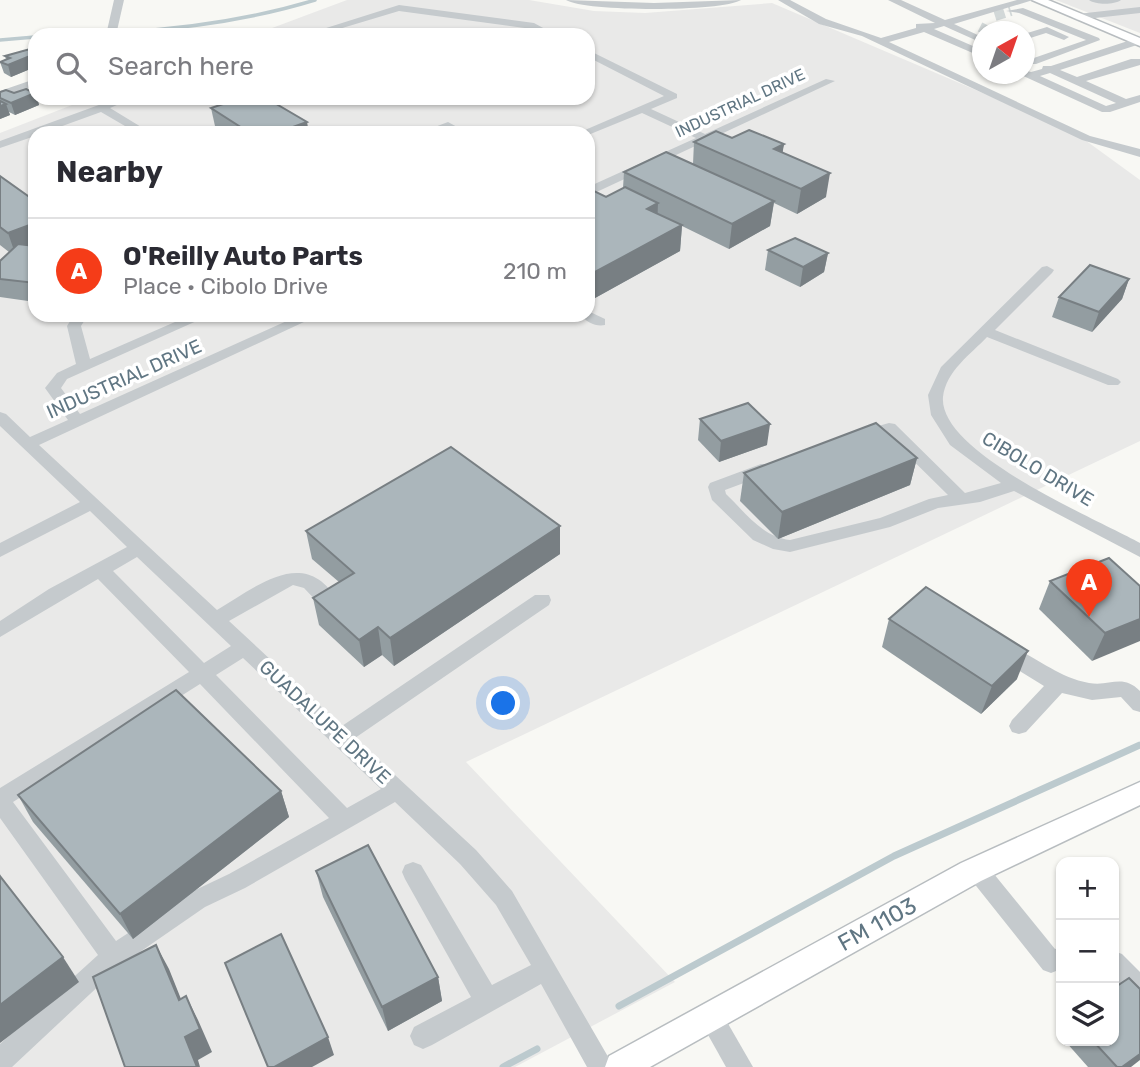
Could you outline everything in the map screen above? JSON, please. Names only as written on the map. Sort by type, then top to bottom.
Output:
[{"type":"main road","points":[[1038,0],[1139,42]]},
{"type":"main road","name":"FM 1103","points":[[620,1067],[976,870],[1139,795]]},
{"type":"street","points":[[113,28],[119,0]]},
{"type":"street","points":[[571,0],[662,6],[736,0]]},
{"type":"street","points":[[783,0],[848,32],[865,34],[1086,138],[1137,150]]},
{"type":"street","points":[[893,0],[972,36]]},
{"type":"street","points":[[880,41],[1028,0]]},
{"type":"street","points":[[1094,0],[1116,0]]},
{"type":"street","points":[[332,28],[399,8],[538,28]]},
{"type":"street","points":[[1011,11],[1020,10],[1095,40],[1035,58]]},
{"type":"street","points":[[1077,17],[1140,10]]},
{"type":"street","points":[[978,21],[995,16]]},
{"type":"street","points":[[865,34],[903,23],[923,27],[972,49]]},
{"type":"street","points":[[1035,34],[1047,30],[1082,44]]},
{"type":"street","points":[[1035,73],[1139,42]]},
{"type":"street","points":[[595,57],[673,96],[595,128]]},
{"type":"street","points":[[1076,81],[1122,58],[1138,62]]},
{"type":"street","points":[[1094,71],[1138,62]]},
{"type":"street","points":[[1035,63],[1126,103]]},
{"type":"street","points":[[1035,78],[1106,110],[1140,98]]},
{"type":"street","name":"INDUSTRIAL DRIVE","points":[[595,189],[662,163],[704,138],[830,81]]},
{"type":"street","points":[[0,95],[28,85]]},
{"type":"street","points":[[52,126],[110,105]]},
{"type":"street","points":[[102,108],[133,126]]},
{"type":"street","points":[[642,109],[704,138]]},
{"type":"street","points":[[0,145],[28,135]]},
{"type":"street","name":"CIBOLO DRIVE","points":[[1047,270],[946,370],[936,387],[936,408],[947,429],[964,449],[1018,484],[1140,551]]},
{"type":"street","points":[[76,322],[74,326],[84,365]]},
{"type":"street","points":[[77,421],[53,388],[62,376],[186,322]]},
{"type":"street","name":"INDUSTRIAL DRIVE","points":[[27,444],[296,322]]},
{"type":"street","points":[[985,331],[1113,382]]},
{"type":"street","name":"GUADALUPE DRIVE","points":[[0,417],[468,857],[504,898],[601,1067]]},
{"type":"street","points":[[851,440],[889,428],[962,499]]},
{"type":"street","points":[[787,461],[716,487],[718,496],[764,540],[777,547],[884,523],[935,503],[962,499],[1018,484]]},
{"type":"street","points":[[0,551],[91,503]]},
{"type":"street","points":[[0,630],[56,594],[139,548]]},
{"type":"street","points":[[100,570],[344,820]]},
{"type":"street","points":[[215,619],[286,579],[297,576],[306,580],[329,602]]},
{"type":"street","points":[[341,737],[542,600]]},
{"type":"street","points":[[987,641],[1058,684],[1092,692],[1135,691]]},
{"type":"street","points":[[113,957],[0,800],[245,647]]},
{"type":"street","points":[[1019,726],[1058,684]]},
{"type":"street","points":[[0,1061],[113,957],[197,900],[237,881],[398,790]]},
{"type":"street","points":[[976,870],[1051,962],[1056,960]]},
{"type":"street","points":[[413,872],[487,1001]]},
{"type":"street","points":[[1119,967],[1140,990]]},
{"type":"street","points":[[423,1036],[546,969]]},
{"type":"street","points":[[710,1017],[740,1067]]},
{"type":"shaded area","points":[[347,0],[529,0],[594,11],[645,13],[772,3],[1074,132],[1140,180],[1140,441],[466,762],[675,982],[515,1067],[0,1067],[0,133],[72,105],[595,105],[595,28],[272,28]]},
{"type":"shaded area","points":[[1056,0],[1140,0],[1140,33]]},
{"type":"building","points":[[28,50],[28,57],[8,65],[0,62],[10,58],[5,56]]},
{"type":"building","points":[[6,90],[14,93],[28,90],[28,96],[11,103],[0,98],[0,92]]},
{"type":"building","points":[[220,105],[278,105],[307,122],[296,126],[239,126],[211,108]]},
{"type":"building","points":[[749,130],[784,144],[774,149],[830,173],[801,189],[694,142],[716,131],[732,138]]},
{"type":"building","points":[[666,152],[774,201],[732,224],[624,172]]},
{"type":"building","points":[[0,176],[28,196],[28,226],[8,233],[0,227]]},
{"type":"building","points":[[625,187],[658,203],[647,209],[682,225],[595,272],[595,192],[606,197]]},
{"type":"building","points":[[795,238],[828,253],[803,267],[768,250]]},
{"type":"building","points":[[18,244],[28,245],[28,282],[0,279],[0,261]]},
{"type":"building","points":[[1090,265],[1129,279],[1099,312],[1059,297]]},
{"type":"building","points":[[748,403],[770,424],[721,441],[700,419]]},
{"type":"building","points":[[876,423],[917,458],[782,512],[744,473]]},
{"type":"building","points":[[451,447],[560,526],[390,638],[378,627],[359,640],[313,598],[354,573],[306,531]]},
{"type":"building","points":[[1109,558],[1140,586],[1140,619],[1105,633],[1050,581]]},
{"type":"building","points":[[926,587],[1028,651],[992,686],[889,619]]},
{"type":"building","points":[[176,690],[281,791],[120,914],[18,795]]},
{"type":"building","points":[[368,845],[438,977],[382,1007],[316,871]]},
{"type":"building","points":[[0,876],[63,957],[0,1005]]},
{"type":"building","points":[[281,934],[328,1037],[274,1067],[268,1067],[225,963]]},
{"type":"building","points":[[156,945],[179,1000],[186,996],[200,1029],[185,1037],[197,1067],[125,1067],[93,977]]},
{"type":"building","points":[[1129,978],[1140,989],[1140,1054],[1122,1067],[1117,1067],[1098,1046],[1119,1046],[1119,985]]},
{"type":"waterway","points":[[174,28],[222,22],[315,0]]},
{"type":"waterway","points":[[0,40],[28,38]]},
{"type":"waterway","points":[[619,1006],[894,856],[1140,745]]},
{"type":"waterway","points":[[503,1067],[537,1049]]},
{"type":"tunnel","points":[[995,16],[1011,11]]},
{"type":"place","name":"O'Reilly Auto Parts","points":[[1089,617]]}]
